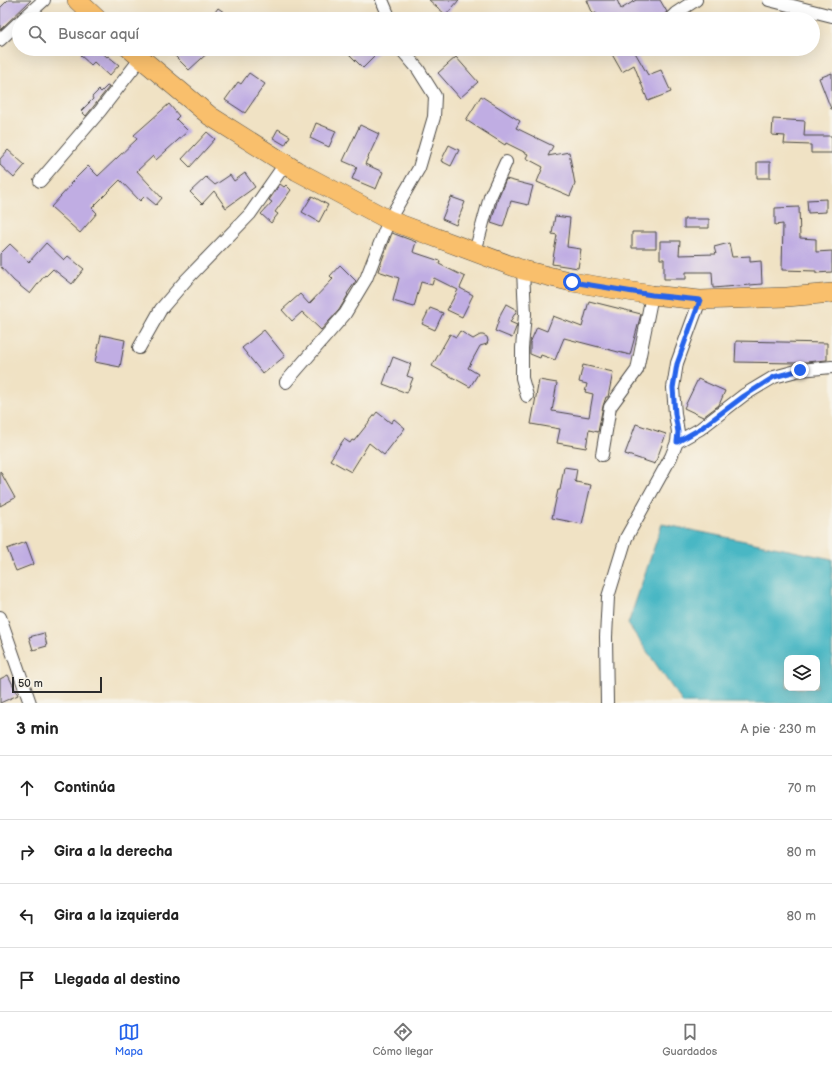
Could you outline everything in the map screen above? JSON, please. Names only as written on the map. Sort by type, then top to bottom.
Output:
[{"type":"main road","points":[[77,0],[90,12]]},
{"type":"main road","points":[[137,56],[210,116],[297,171],[389,220],[523,270],[572,282],[652,295],[700,300],[787,297],[832,293]]},
{"type":"street","points":[[31,12],[44,0]]},
{"type":"street","points":[[382,0],[387,12]]},
{"type":"street","points":[[677,12],[694,0]]},
{"type":"street","points":[[769,0],[816,12]]},
{"type":"street","points":[[820,13],[832,16]]},
{"type":"street","points":[[0,40],[12,29]]},
{"type":"street","points":[[40,181],[100,110],[134,56]]},
{"type":"street","points":[[286,382],[345,314],[366,279],[389,220],[419,168],[434,116],[435,96],[418,69],[407,56]]},
{"type":"street","points":[[475,252],[490,197],[506,162]]},
{"type":"street","points":[[139,348],[160,309],[250,214],[285,164]]},
{"type":"street","points":[[523,270],[525,314],[522,348],[522,378],[527,396]]},
{"type":"street","points":[[602,455],[610,408],[637,370],[652,295]]},
{"type":"street","points":[[607,703],[606,637],[608,597],[626,538],[671,457],[677,442],[678,432],[673,388],[677,364],[700,300]]},
{"type":"street","points":[[677,442],[700,429],[744,396],[774,377],[800,370],[832,367]]},
{"type":"street","points":[[0,617],[30,703]]},
{"type":"water","points":[[662,524],[832,559],[832,703],[683,703],[628,624]]},
{"type":"building","points":[[8,0],[31,0],[19,12],[12,12],[12,18],[0,30],[0,8]]},
{"type":"building","points":[[429,0],[459,0],[449,12],[443,12]]},
{"type":"building","points":[[587,0],[617,0],[621,9],[636,0],[660,0],[667,12],[592,12]]},
{"type":"building","points":[[218,8],[224,12],[215,12]]},
{"type":"building","points":[[81,56],[108,56],[119,65],[109,76],[94,62],[91,65]]},
{"type":"building","points":[[175,56],[204,56],[189,70]]},
{"type":"building","points":[[351,56],[375,56],[363,68]]},
{"type":"building","points":[[613,56],[637,56],[648,75],[661,70],[671,92],[648,101],[634,65],[622,72]]},
{"type":"building","points":[[456,57],[478,82],[460,98],[438,73]]},
{"type":"building","points":[[249,73],[265,84],[245,113],[225,100],[238,82],[241,84]]},
{"type":"building","points":[[832,73],[832,109],[831,109],[819,78]]},
{"type":"building","points":[[107,86],[109,87],[86,116],[81,111],[93,99],[92,97],[99,90],[101,92]]},
{"type":"building","points":[[481,96],[520,121],[516,128],[553,146],[548,156],[569,152],[575,184],[570,196],[537,182],[543,167],[526,158],[528,154],[506,143],[505,145],[466,120]]},
{"type":"building","points":[[169,104],[179,116],[176,119],[188,131],[156,160],[153,156],[137,171],[162,198],[156,205],[145,196],[140,201],[120,180],[92,208],[97,213],[80,233],[51,207],[71,185],[70,184],[88,166],[98,176],[137,139],[134,135]]},
{"type":"building","points":[[773,119],[805,121],[804,136],[832,136],[832,153],[811,153],[811,145],[784,144],[785,136],[772,135]]},
{"type":"building","points":[[316,123],[336,131],[329,147],[310,138]]},
{"type":"building","points":[[360,125],[379,134],[365,164],[383,172],[376,189],[352,179],[357,167],[343,161]]},
{"type":"building","points":[[278,129],[290,136],[285,145],[273,138]]},
{"type":"building","points":[[207,132],[215,139],[190,167],[182,159]]},
{"type":"building","points":[[449,145],[459,150],[451,166],[441,161]]},
{"type":"building","points":[[8,150],[25,165],[14,178],[0,165],[0,159]]},
{"type":"building","points":[[757,162],[770,162],[770,178],[757,178]]},
{"type":"building","points":[[245,173],[255,187],[226,208],[214,191],[202,204],[190,192],[206,177],[215,185],[230,175],[234,181]]},
{"type":"building","points":[[506,179],[533,186],[528,205],[511,201],[503,227],[491,223],[498,198]]},
{"type":"building","points":[[280,184],[284,187],[286,185],[291,190],[275,212],[278,214],[271,223],[261,214],[272,202],[269,200]]},
{"type":"building","points":[[312,196],[328,205],[319,222],[302,212]]},
{"type":"building","points":[[451,197],[465,202],[456,225],[442,219]]},
{"type":"building","points":[[826,199],[826,212],[808,213],[807,200]]},
{"type":"building","points":[[799,207],[800,238],[816,239],[816,252],[832,251],[832,272],[816,273],[816,271],[782,270],[783,224],[775,225],[775,208]]},
{"type":"building","points":[[555,216],[570,218],[567,247],[581,249],[578,268],[552,264],[557,235],[552,234]]},
{"type":"building","points":[[684,219],[709,219],[709,228],[684,228]]},
{"type":"building","points":[[632,232],[656,232],[656,248],[632,248]]},
{"type":"building","points":[[392,233],[416,242],[413,252],[440,261],[439,264],[465,277],[460,288],[473,295],[462,317],[447,310],[458,290],[434,278],[432,285],[421,282],[414,307],[393,301],[399,278],[378,271]]},
{"type":"building","points":[[660,241],[680,241],[679,255],[716,254],[714,247],[729,243],[732,257],[750,256],[750,262],[761,261],[762,284],[713,288],[712,272],[686,272],[686,279],[664,279],[664,259],[660,259]]},
{"type":"building","points":[[46,243],[64,260],[68,256],[84,269],[72,284],[53,269],[46,276],[45,275],[30,294],[14,281],[0,266],[0,254],[10,244],[29,262]]},
{"type":"building","points":[[340,265],[356,281],[339,310],[321,330],[302,312],[292,321],[282,310],[300,294],[309,304],[333,279],[330,276]]},
{"type":"building","points":[[589,301],[641,314],[630,355],[564,338],[555,360],[541,355],[540,358],[530,354],[530,343],[537,327],[547,331],[553,316],[582,327]]},
{"type":"building","points":[[506,304],[517,310],[510,322],[517,325],[512,338],[495,331],[501,313]]},
{"type":"building","points":[[430,308],[443,313],[435,330],[422,324]]},
{"type":"building","points":[[264,330],[285,356],[263,374],[242,348]]},
{"type":"building","points":[[460,331],[473,339],[483,335],[487,337],[488,341],[487,344],[480,346],[468,368],[478,374],[470,387],[432,366],[450,334],[456,337]]},
{"type":"building","points":[[101,335],[125,340],[120,367],[95,362]]},
{"type":"building","points":[[736,341],[827,343],[827,360],[795,363],[735,362]]},
{"type":"building","points":[[393,357],[411,364],[407,376],[413,378],[407,393],[383,384]]},
{"type":"building","points":[[583,365],[613,372],[608,397],[606,397],[603,406],[598,432],[589,430],[586,448],[557,443],[560,429],[531,424],[539,380],[557,383],[552,411],[589,417],[593,394],[585,392],[587,384],[579,382]]},
{"type":"building","points":[[698,379],[725,391],[719,405],[703,417],[684,408]]},
{"type":"building","points":[[377,412],[391,423],[394,419],[405,428],[384,455],[369,443],[351,472],[330,460],[344,439],[350,443],[352,440],[354,441]]},
{"type":"building","points":[[636,424],[666,434],[655,464],[625,454]]},
{"type":"building","points":[[564,467],[577,469],[576,482],[591,485],[582,524],[552,518],[558,490],[560,490]]},
{"type":"building","points":[[0,471],[15,498],[0,506]]},
{"type":"building","points":[[26,542],[34,564],[16,571],[7,549]]},
{"type":"building","points":[[44,633],[47,646],[33,650],[29,637]]},
{"type":"building","points":[[8,675],[18,695],[0,703],[0,679]]},
{"type":"route","points":[[572,282],[652,295],[700,300],[677,364],[673,388],[678,432],[677,442],[700,429],[744,396],[774,377],[800,370]]}]
